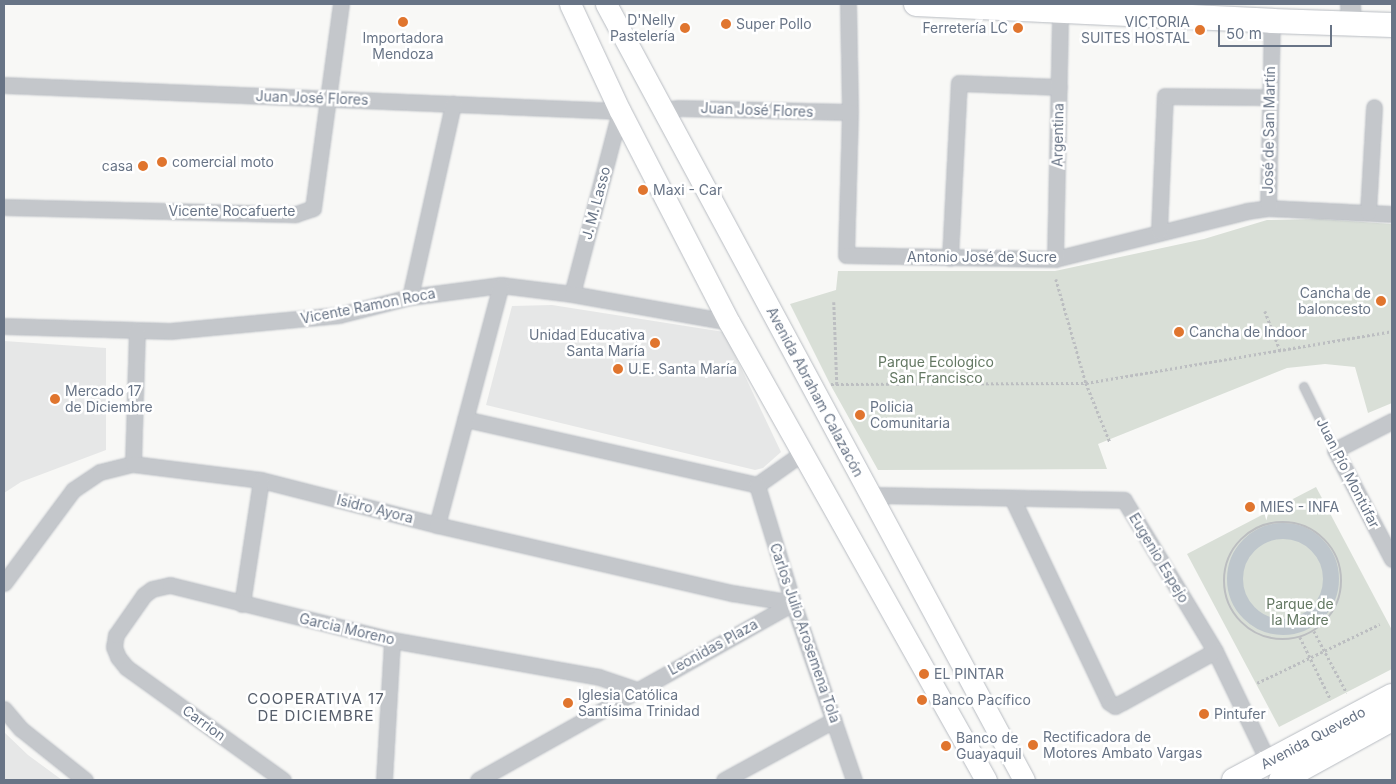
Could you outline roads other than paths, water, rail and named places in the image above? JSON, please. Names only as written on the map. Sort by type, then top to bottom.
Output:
[{"type":"main road","points":[[570,4],[620,111],[729,322],[801,454],[986,780]]},
{"type":"main road","name":"Avenida Abraham Calazacón","points":[[606,4],[1024,780]]},
{"type":"main road","points":[[916,4],[1272,21],[1351,14],[1392,25]]},
{"type":"main road","name":"Avenida Quevedo","points":[[1275,771],[1392,696]]},
{"type":"main road","name":"Avenida Quevedo","points":[[1234,780],[1275,771],[1392,719]]},
{"type":"street","name":"Vicente Rocafuerte","points":[[4,207],[296,214],[312,208],[340,4]]},
{"type":"street","name":"Antonio José de Sucre","points":[[848,4],[850,112],[846,255],[1055,259],[1159,231],[1268,208],[1392,214]]},
{"type":"street","name":"Argentina","points":[[1055,259],[1060,12]]},
{"type":"street","name":"José de San Martín","points":[[1268,208],[1272,21]]},
{"type":"street","points":[[950,258],[959,83],[1059,87]]},
{"type":"street","name":"Juan José Flores","points":[[4,85],[620,111]]},
{"type":"street","points":[[1159,231],[1165,96],[1269,97]]},
{"type":"street","points":[[410,297],[452,104]]},
{"type":"street","name":"Juan José Flores","points":[[663,110],[679,108],[850,112]]},
{"type":"street","points":[[1368,212],[1374,108]]},
{"type":"street","name":"J. M. Lasso","points":[[572,294],[620,111]]},
{"type":"street","points":[[437,525],[501,286]]},
{"type":"street","name":"Vicente Ramon Roca","points":[[4,326],[170,331],[320,317],[410,297],[501,286],[572,294],[729,322]]},
{"type":"street","points":[[133,464],[137,331]]},
{"type":"street","points":[[465,419],[757,485],[801,454]]},
{"type":"street","points":[[1335,450],[1392,421]]},
{"type":"street","name":"Juan Pío Montúfar","points":[[1335,450],[1392,559]]},
{"type":"street","name":"Isidro Ayora","points":[[4,580],[73,490],[100,472],[133,464],[261,480],[437,525],[732,593],[793,603]]},
{"type":"street","points":[[242,604],[261,480]]},
{"type":"street","name":"Carlos Julio Arosemena Tola","points":[[757,485],[793,603],[854,780]]},
{"type":"street","name":"Eugenio Espejo","points":[[871,495],[1012,500],[1124,500],[1214,651],[1275,771]]},
{"type":"street","points":[[1012,500],[1109,702],[1114,706],[1214,651]]},
{"type":"street","name":"Garcia Moreno","points":[[126,667],[118,658],[114,646],[116,635],[144,596],[152,589],[170,585],[392,640],[599,677],[636,690]]},
{"type":"street","name":"Leonidas Plaza","points":[[478,780],[793,603]]},
{"type":"street","points":[[384,780],[392,640]]},
{"type":"street","name":"Carrion","points":[[126,667],[283,780]]},
{"type":"street","points":[[4,709],[21,729],[85,780]]},
{"type":"street","points":[[724,780],[834,720]]},
{"type":"lane","name":"Juan Pío Montúfar","points":[[1304,387],[1335,450]]},
{"type":"waterway","points":[[1283,531],[1301,535],[1317,545],[1327,561],[1331,579],[1327,597],[1317,613],[1301,623],[1283,627],[1265,623],[1249,613],[1239,597],[1235,579],[1239,561],[1249,545],[1265,535],[1283,531]]},
{"type":"place","name":"Importadora Mendoza","points":[[403,22]]},
{"type":"place","name":"Super Pollo","points":[[726,24]]},
{"type":"place","name":"D'Nelly Pastelería","points":[[685,28]]},
{"type":"place","name":"Ferretería LC","points":[[1018,28]]},
{"type":"place","name":"VICTORIA SUITES HOSTAL","points":[[1200,30]]},
{"type":"place","name":"comercial moto","points":[[162,162]]},
{"type":"place","name":"casa","points":[[143,166]]},
{"type":"place","name":"Maxi - Car","points":[[643,190]]},
{"type":"place","name":"Cancha de baloncesto","points":[[1381,301]]},
{"type":"place","name":"Cancha de Indoor","points":[[1179,332]]},
{"type":"place","name":"Unidad Educativa Santa María","points":[[655,343]]},
{"type":"place","name":"U.E. Santa María","points":[[618,369]]},
{"type":"place","name":"Mercado 17 de Diciembre","points":[[55,399]]},
{"type":"place","name":"Policia Comunitaria","points":[[860,415]]},
{"type":"place","name":"MIES - INFA","points":[[1250,507]]},
{"type":"place","name":"EL PINTAR","points":[[924,674]]},
{"type":"place","name":"Banco Pacífico","points":[[922,700]]},
{"type":"place","name":"Iglesia Católica Santísima Trinidad","points":[[568,703]]},
{"type":"place","name":"Pintufer","points":[[1204,714]]},
{"type":"place","name":"Rectificadora de Motores Ambato Vargas","points":[[1033,745]]},
{"type":"place","name":"Banco de Guayaquil","points":[[946,746]]},
{"type":"district","name":"COOPERATIVA 17 DE DICIEMBRE","points":[[316,706]]},
{"type":"park label","name":"Parque Ecologico San Francisco","points":[[936,370]]},
{"type":"park label","name":"Parque de la Madre","points":[[1300,612]]}]
